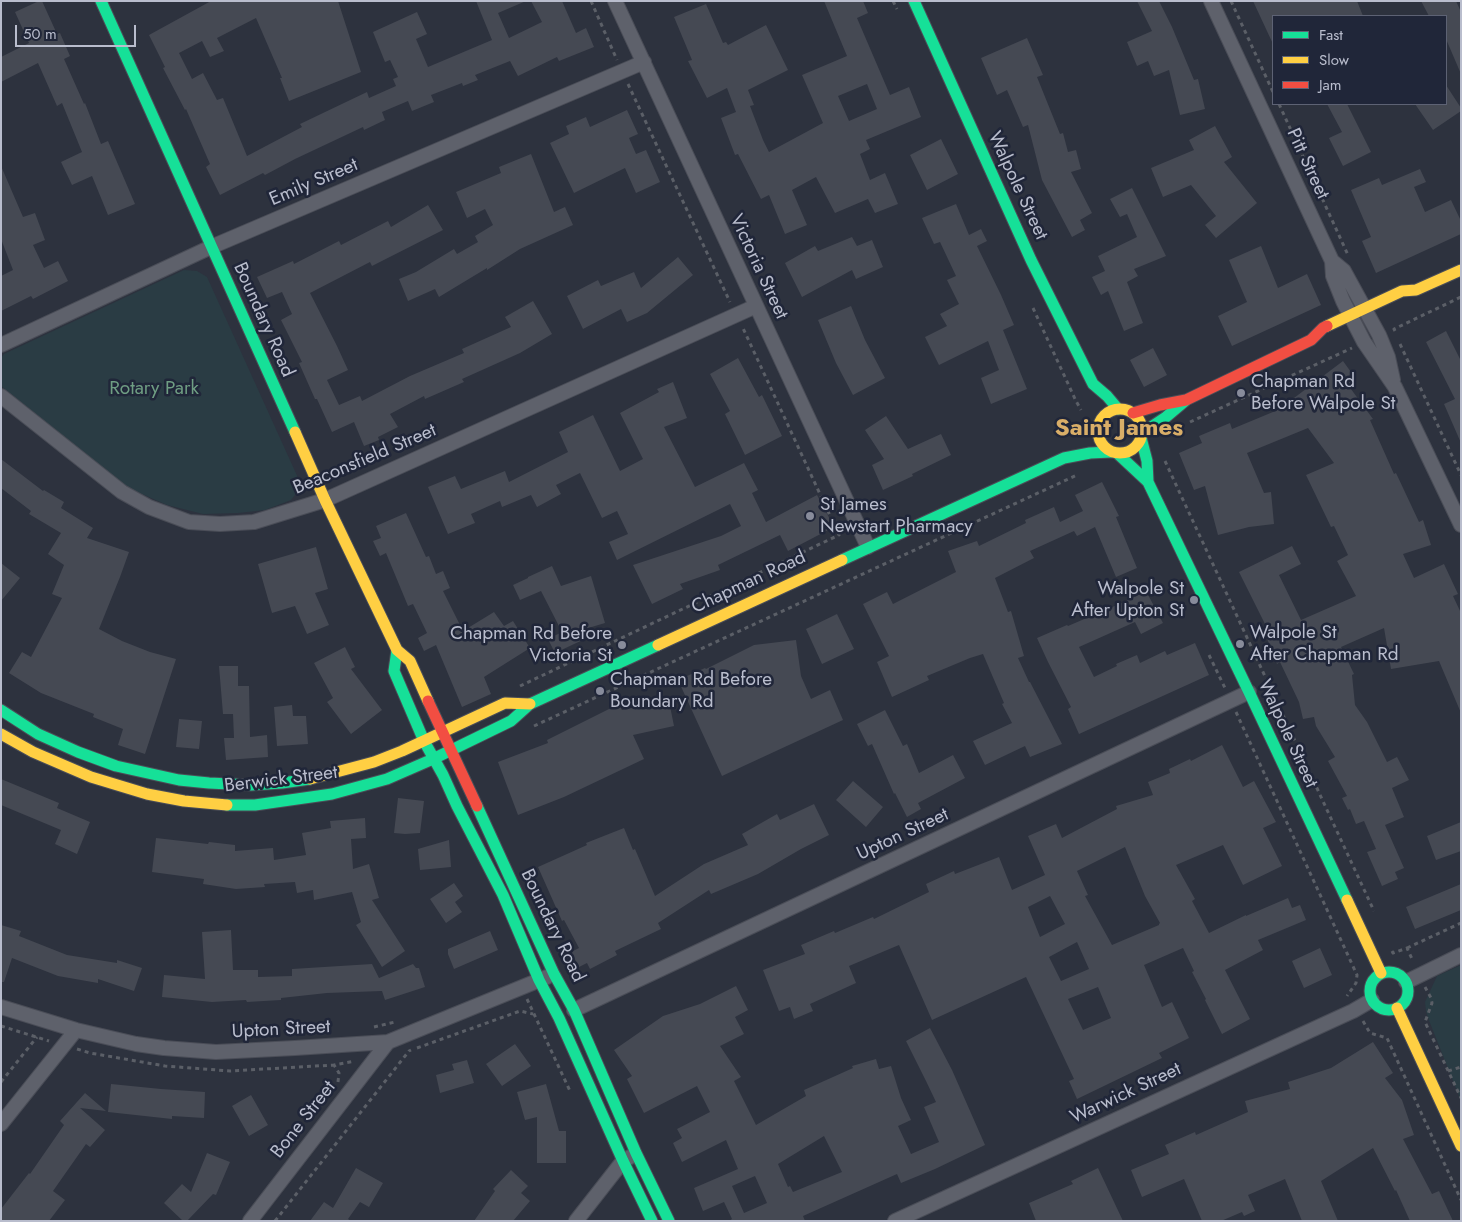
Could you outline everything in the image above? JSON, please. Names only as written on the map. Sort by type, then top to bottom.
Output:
[{"type":"street","name":"Boundary Road","points":[[101,1],[325,500],[397,650],[410,661],[554,974],[574,1010],[636,1153],[669,1221]]},
{"type":"street","name":"Victoria Street","points":[[615,1],[868,547]]},
{"type":"street","name":"Walpole Street","points":[[914,1],[1031,260],[1093,384],[1118,409]]},
{"type":"street","name":"Pitt Street","points":[[1211,1],[1332,261],[1333,276],[1352,324],[1395,387],[1461,525]]},
{"type":"street","name":"Emily Street","points":[[1,345],[211,247],[644,62]]},
{"type":"street","name":"Pitt Street","points":[[1332,261],[1344,271],[1372,314],[1388,357],[1395,387]]},
{"type":"street","points":[[1142,435],[1186,400],[1311,340],[1323,328],[1352,324],[1372,314],[1402,291],[1416,290],[1461,270]]},
{"type":"street","points":[[1404,303],[1411,300],[1416,290]]},
{"type":"street","name":"Beaconsfield Street","points":[[1,396],[122,492],[149,507],[189,522],[220,524],[254,522],[325,500],[756,306]]},
{"type":"street","points":[[1311,340],[1329,339]]},
{"type":"street","name":"Walpole Street","points":[[1093,384],[1093,433]]},
{"type":"street","points":[[1133,413],[1186,400]]},
{"type":"street","points":[[1118,409],[1133,413],[1141,423],[1142,435],[1138,445],[1126,453],[1115,453],[1105,448],[1093,433],[1107,413],[1118,409]]},
{"type":"street","name":"Chapman Road","points":[[1064,458],[1093,433]]},
{"type":"street","name":"Walpole Street","points":[[1142,435],[1148,461],[1148,482]]},
{"type":"street","name":"Chapman Road","points":[[451,750],[510,721],[530,704],[1064,458],[1090,453],[1115,453]]},
{"type":"street","name":"Walpole Street","points":[[1115,453],[1148,482],[1381,973]]},
{"type":"street","name":"Boundary Road","points":[[397,650],[394,671],[424,742],[443,775],[503,895],[538,980],[559,1018],[623,1162],[652,1221]]},
{"type":"street","name":"Upton Street","points":[[574,1010],[1249,692]]},
{"type":"street","name":"Chapman Road","points":[[443,733],[505,703],[530,704]]},
{"type":"street","name":"Berwick Street","points":[[1,710],[38,734],[116,766],[179,780],[208,783],[251,785],[310,779],[374,762],[443,733]]},
{"type":"street","name":"Berwick Street","points":[[1,734],[33,752],[106,782],[147,794],[218,805],[255,805],[332,794],[387,778],[451,750]]},
{"type":"street","points":[[1406,982],[1461,955]]},
{"type":"street","points":[[1392,972],[1399,974],[1406,982],[1408,997],[1397,1008],[1382,1009],[1372,1000],[1371,984],[1374,978],[1381,973],[1392,972]]},
{"type":"street","name":"Upton Street","points":[[1,1007],[76,1030],[136,1044],[164,1048],[216,1052],[388,1042],[554,974]]},
{"type":"street","name":"Warwick Street","points":[[895,1221],[1352,1011],[1372,1000]]},
{"type":"street","points":[[1397,1008],[1461,1146]]},
{"type":"street","points":[[1,1124],[76,1030]]},
{"type":"street","name":"Bone Street","points":[[250,1221],[388,1042]]},
{"type":"street","points":[[576,1221],[623,1162],[636,1153]]},
{"type":"path","points":[[520,686],[839,535],[591,1]]},
{"type":"path","points":[[1231,1],[1272,90]]},
{"type":"path","points":[[1279,105],[1352,262]]},
{"type":"path","points":[[1461,297],[1394,329],[1461,475]]},
{"type":"path","points":[[1189,422],[1356,346]]},
{"type":"path","points":[[1162,454],[1376,917]]},
{"type":"path","points":[[533,727],[1083,472]]},
{"type":"path","points":[[1206,648],[1227,693]]},
{"type":"path","points":[[1235,710],[1357,976]]},
{"type":"path","points":[[1389,944],[1393,953],[1461,923]]},
{"type":"path","points":[[1407,948],[1413,961]]},
{"type":"path","points":[[1425,986],[1432,1003],[1425,1022],[1461,1098]]},
{"type":"path","points":[[274,1221],[409,1051],[520,1011],[534,1015]]},
{"type":"path","points":[[1363,1021],[1370,1033],[1387,1038],[1461,1200]]},
{"type":"path","points":[[366,1029],[395,1022]]},
{"type":"path","points":[[1,1082],[37,1037]]},
{"type":"path","points":[[1448,1071],[1461,1067]]},
{"type":"green space","name":"Rotary Park","points":[[184,270],[197,271],[207,277],[299,480],[298,491],[291,500],[265,510],[238,513],[203,514],[167,505],[126,487],[1,386],[1,358],[4,354]]},
{"type":"green space","points":[[1461,965],[1461,1101],[1430,1023],[1425,1002],[1437,976]]},
{"type":"building","points":[[42,1],[57,34],[60,33],[70,56],[64,59],[85,103],[101,144],[108,141],[135,204],[108,215],[92,176],[72,185],[61,162],[82,152],[62,103],[57,106],[38,63],[1,82],[1,57],[29,43],[15,12]]},
{"type":"building","points":[[211,1],[338,1],[361,72],[289,101],[280,78],[282,78],[256,18],[217,38],[224,51],[210,57],[202,41],[179,53],[192,79],[203,73],[217,100],[223,98],[247,156],[302,127],[300,124],[367,92],[369,98],[396,86],[393,79],[398,77],[390,60],[385,62],[373,32],[417,12],[427,34],[416,39],[428,67],[492,40],[476,1],[526,1],[498,13],[509,38],[542,22],[531,1],[562,1],[576,33],[586,28],[594,47],[559,61],[557,57],[518,76],[510,61],[475,75],[478,80],[463,86],[462,83],[431,95],[434,102],[412,111],[408,101],[382,112],[385,120],[364,130],[363,127],[220,195],[206,167],[210,164],[186,109],[163,68],[165,67],[149,35]]},
{"type":"building","points":[[824,1],[863,1],[868,13],[857,18],[890,95],[909,87],[921,117],[866,140],[870,149],[860,154],[870,180],[885,173],[898,204],[875,213],[868,199],[835,213],[816,177],[792,190],[807,225],[785,234],[769,195],[761,199],[738,154],[735,155],[721,118],[736,112],[727,88],[707,98],[688,61],[692,60],[674,17],[706,4],[723,43],[726,42],[728,45],[766,25],[788,70],[748,90],[754,105],[750,106],[769,152],[823,123],[802,75],[847,56]],"holes":[[[867,84],[877,109],[849,121],[838,96]]]},
{"type":"building","points":[[1137,1],[1159,1],[1194,80],[1198,79],[1205,109],[1180,115],[1169,70],[1154,76],[1148,61],[1137,66],[1127,42],[1152,31]]},
{"type":"building","points":[[1253,1],[1357,1],[1363,15],[1272,15],[1272,42]]},
{"type":"building","points":[[1421,1],[1456,1],[1461,12],[1461,74],[1447,41],[1447,15],[1428,15]]},
{"type":"building","points":[[1027,38],[1043,75],[1037,77],[1060,134],[1063,133],[1068,152],[1076,150],[1081,169],[1071,172],[1092,213],[1080,220],[1085,230],[1072,237],[1042,180],[1028,125],[1023,127],[1007,90],[997,95],[981,58]]},
{"type":"building","points":[[1447,87],[1461,111],[1433,130],[1416,105],[1447,105]]},
{"type":"building","points":[[1328,105],[1348,105],[1371,152],[1343,166],[1329,138],[1342,132]]},
{"type":"building","points":[[627,110],[638,134],[629,138],[636,154],[646,150],[660,182],[636,193],[625,168],[574,193],[550,143],[569,134],[566,126],[586,117],[590,127]]},
{"type":"building","points":[[1215,126],[1232,157],[1224,162],[1257,203],[1216,238],[1205,225],[1216,216],[1191,185],[1163,197],[1151,168],[1194,150],[1189,140]]},
{"type":"building","points":[[941,139],[958,174],[927,190],[910,155]]},
{"type":"building","points":[[531,154],[554,212],[565,207],[573,225],[520,249],[439,297],[435,289],[408,301],[399,279],[416,272],[454,249],[457,254],[478,242],[475,236],[493,225],[485,209],[467,218],[456,192],[501,173],[499,167]]},
{"type":"building","points":[[1,166],[23,217],[35,213],[45,240],[33,245],[44,268],[58,261],[68,281],[33,299],[31,296],[1,311],[1,276],[13,270],[1,239]]},
{"type":"building","points":[[1420,169],[1426,182],[1414,187],[1425,212],[1451,200],[1461,221],[1461,234],[1376,273],[1362,241],[1371,237],[1351,190],[1379,178],[1382,185]]},
{"type":"building","points":[[1132,188],[1166,256],[1134,269],[1138,276],[1127,282],[1143,323],[1124,331],[1108,291],[1101,295],[1092,277],[1105,271],[1098,256],[1137,237],[1127,214],[1120,217],[1110,199]]},
{"type":"building","points":[[956,204],[969,235],[981,229],[987,241],[977,246],[1014,325],[1003,330],[1027,389],[991,404],[981,378],[999,370],[988,341],[939,365],[925,337],[947,326],[940,314],[959,304],[947,280],[956,276],[940,242],[934,244],[922,218]]},
{"type":"building","points":[[428,205],[443,230],[372,266],[370,262],[310,293],[348,370],[327,380],[339,405],[360,396],[362,401],[410,376],[464,353],[462,349],[511,327],[505,317],[533,301],[552,334],[520,353],[462,379],[464,382],[425,399],[424,396],[390,414],[398,427],[378,437],[379,440],[364,446],[354,422],[332,432],[317,399],[315,399],[299,363],[302,362],[281,320],[292,314],[282,292],[267,298],[257,277],[293,261],[294,264],[339,241],[341,245],[388,221],[391,227]]},
{"type":"building","points":[[852,237],[857,246],[872,240],[883,267],[856,279],[852,270],[802,297],[785,263],[815,246],[818,251]]},
{"type":"building","points":[[1261,246],[1278,288],[1307,274],[1321,305],[1232,346],[1218,316],[1247,302],[1229,260]]},
{"type":"building","points":[[678,257],[693,275],[647,313],[627,322],[621,309],[583,329],[567,296],[598,280],[601,286],[634,272],[641,288]]},
{"type":"building","points":[[851,306],[865,340],[885,378],[853,395],[836,363],[818,320]]},
{"type":"building","points":[[1446,331],[1461,361],[1461,443],[1444,404],[1455,399],[1426,342]]},
{"type":"building","points":[[1153,348],[1167,375],[1144,387],[1130,360]]},
{"type":"building","points":[[738,358],[759,397],[762,395],[782,436],[745,455],[725,414],[730,411],[710,374]]},
{"type":"building","points":[[1343,361],[1356,379],[1348,385],[1373,419],[1370,420],[1394,474],[1396,473],[1419,522],[1423,520],[1431,545],[1403,554],[1414,578],[1444,564],[1458,594],[1453,596],[1461,613],[1461,713],[1439,661],[1391,669],[1384,628],[1341,647],[1354,674],[1352,675],[1355,705],[1367,722],[1387,762],[1397,757],[1409,780],[1392,788],[1404,817],[1385,825],[1404,868],[1395,872],[1398,879],[1382,886],[1367,852],[1376,849],[1364,821],[1356,824],[1350,809],[1348,810],[1342,798],[1347,796],[1328,761],[1335,757],[1316,726],[1314,717],[1303,719],[1299,702],[1280,662],[1277,664],[1266,636],[1270,634],[1239,572],[1292,546],[1301,564],[1279,575],[1301,620],[1356,596],[1337,561],[1348,555],[1334,526],[1331,527],[1306,475],[1334,463],[1308,428],[1247,453],[1264,493],[1271,492],[1274,524],[1249,527],[1218,535],[1205,486],[1194,490],[1179,453],[1202,443],[1199,436],[1230,423],[1232,429],[1297,402],[1294,398]]},
{"type":"building","points":[[673,382],[687,418],[664,427],[695,487],[744,463],[758,490],[752,493],[766,522],[817,495],[834,527],[788,551],[780,535],[718,565],[720,570],[680,584],[683,589],[652,604],[633,565],[721,536],[741,526],[730,504],[617,560],[609,542],[628,534],[617,511],[602,518],[580,473],[556,485],[561,494],[537,507],[531,495],[502,507],[500,501],[471,514],[475,523],[448,534],[428,487],[455,476],[461,489],[505,471],[509,482],[568,452],[559,432],[593,415],[620,471],[643,459],[620,413],[659,392],[657,389]]},
{"type":"building","points":[[886,416],[908,449],[941,434],[951,455],[883,490],[872,465],[884,459],[865,430]]},
{"type":"building","points":[[1,459],[43,491],[64,502],[61,508],[93,528],[87,538],[129,552],[99,629],[150,652],[176,659],[145,754],[118,745],[123,729],[93,717],[94,714],[41,693],[9,673],[22,652],[31,657],[62,598],[52,594],[64,565],[48,554],[61,533],[29,514],[31,511],[1,488]]},
{"type":"building","points":[[1102,482],[1119,516],[1116,517],[1137,568],[1116,577],[1095,527],[1077,536],[1074,531],[1030,551],[1034,558],[995,578],[1008,612],[1011,611],[1024,656],[1018,658],[1062,744],[1030,757],[1025,746],[985,765],[973,741],[1012,723],[1002,704],[1004,703],[983,654],[927,676],[929,680],[892,697],[877,662],[889,656],[863,604],[887,592],[893,604],[956,572],[948,551],[977,541],[979,546],[1026,523],[1025,520],[1054,507],[1060,522],[1083,511],[1075,495]]},
{"type":"building","points":[[406,513],[426,557],[429,556],[436,574],[443,571],[450,588],[443,591],[463,631],[494,612],[504,626],[513,621],[530,648],[484,677],[491,694],[462,707],[436,645],[424,651],[418,638],[427,633],[413,604],[408,606],[386,553],[380,556],[373,541],[381,538],[376,526]]},
{"type":"building","points":[[316,547],[328,589],[315,593],[329,625],[307,634],[295,606],[272,613],[258,564]]},
{"type":"building","points":[[1,563],[20,578],[1,601]]},
{"type":"building","points":[[552,566],[561,586],[591,576],[605,623],[585,629],[589,637],[555,653],[548,639],[562,632],[541,591],[520,600],[513,585]]},
{"type":"building","points":[[1146,591],[1163,623],[1141,634],[1135,622],[1079,647],[1094,677],[1117,666],[1116,664],[1137,655],[1140,663],[1165,651],[1167,655],[1195,643],[1209,675],[1079,734],[1068,709],[1071,707],[1037,638]]},
{"type":"building","points":[[837,614],[854,649],[822,664],[806,629]]},
{"type":"building","points":[[796,640],[801,676],[811,699],[830,690],[843,720],[722,776],[678,680],[706,669],[754,645]]},
{"type":"building","points":[[345,647],[355,667],[351,669],[382,710],[351,734],[327,702],[333,698],[314,663]]},
{"type":"building","points":[[219,666],[238,666],[238,686],[249,686],[250,737],[267,735],[268,757],[226,760],[224,738],[234,738],[233,714],[223,714]]},
{"type":"building","points":[[669,701],[674,726],[633,735],[644,759],[564,797],[518,815],[498,762],[548,743],[547,740],[619,704],[622,710]]},
{"type":"building","points":[[292,705],[293,716],[306,716],[308,744],[277,746],[274,707]]},
{"type":"building","points":[[885,710],[903,746],[907,744],[919,773],[953,755],[965,778],[918,803],[921,809],[907,817],[894,794],[872,744],[868,746],[857,724]]},
{"type":"building","points":[[179,719],[202,721],[199,749],[176,747]]},
{"type":"building","points":[[1222,745],[1243,787],[1254,781],[1276,822],[1263,828],[1282,866],[1243,885],[1223,845],[1176,865],[1195,899],[1192,901],[1209,933],[1288,898],[1292,908],[1300,905],[1306,920],[1258,940],[1263,950],[1225,970],[1250,1019],[1222,1034],[1192,972],[1194,971],[1183,948],[1144,965],[1162,1007],[1172,1002],[1189,1038],[1159,1053],[1162,1058],[1077,1099],[1069,1081],[1074,1079],[1026,977],[932,1020],[899,945],[849,966],[856,983],[810,1004],[813,1011],[794,1019],[790,1007],[779,1011],[763,970],[805,954],[801,945],[873,917],[874,919],[929,892],[926,884],[954,871],[955,874],[999,857],[1012,890],[1045,875],[1028,836],[1056,824],[1062,838],[1117,809],[1116,806],[1153,795],[1148,782],[1170,773],[1169,769],[1190,759],[1191,761]],"holes":[[[1125,847],[1145,896],[1160,923],[1159,925],[1112,945],[1085,896],[1088,895],[1077,871]],[[1050,896],[1065,924],[1040,937],[1028,907]],[[1077,942],[1089,969],[1061,981],[1049,957]],[[1098,987],[1111,1018],[1083,1030],[1068,999]]]},
{"type":"building","points":[[1,779],[59,803],[57,808],[90,822],[77,854],[55,844],[61,830],[1,805]]},
{"type":"building","points":[[853,781],[883,807],[866,827],[836,800]]},
{"type":"building","points":[[398,798],[424,801],[420,833],[394,833]]},
{"type":"building","points":[[814,804],[829,835],[758,874],[711,894],[709,890],[658,923],[661,929],[615,951],[617,955],[590,969],[587,963],[579,967],[571,952],[579,948],[564,920],[562,921],[538,867],[587,845],[586,843],[624,828],[655,896],[704,864],[748,845],[742,834],[777,814],[780,820]]},
{"type":"building","points":[[365,818],[366,838],[351,839],[353,869],[369,864],[379,898],[372,900],[405,951],[382,967],[356,925],[361,922],[352,892],[314,900],[313,890],[297,893],[295,882],[264,884],[265,887],[236,889],[203,884],[204,879],[152,872],[156,838],[235,845],[235,851],[273,848],[274,860],[306,855],[302,833],[331,828],[330,821]]},
{"type":"building","points":[[1461,822],[1461,851],[1436,860],[1427,836]]},
{"type":"building","points":[[449,840],[451,867],[420,870],[418,849]]},
{"type":"building","points":[[454,883],[463,896],[455,902],[462,912],[446,923],[430,899]]},
{"type":"building","points":[[1461,884],[1461,910],[1415,929],[1406,907]]},
{"type":"building","points":[[1,925],[21,931],[19,936],[67,955],[117,963],[117,960],[142,968],[134,991],[98,979],[98,983],[58,976],[12,958],[4,982],[1,982]]},
{"type":"building","points":[[231,930],[233,970],[258,970],[258,977],[292,976],[292,969],[372,964],[379,978],[413,964],[416,968],[419,968],[425,987],[385,1000],[382,991],[327,993],[281,998],[281,1000],[247,1002],[246,1000],[212,1002],[162,997],[164,975],[205,979],[202,932]]},
{"type":"building","points":[[490,931],[498,950],[454,969],[448,949]]},
{"type":"building","points":[[1320,948],[1332,975],[1304,988],[1292,961]]},
{"type":"building","points":[[736,986],[748,1010],[735,1017],[744,1034],[720,1046],[741,1077],[734,1081],[756,1125],[806,1096],[804,1090],[853,1068],[852,1066],[876,1059],[879,1069],[891,1066],[901,1098],[911,1120],[898,1126],[911,1154],[939,1142],[924,1107],[936,1102],[906,1041],[930,1028],[952,1070],[985,1145],[901,1183],[897,1174],[803,1216],[805,1221],[729,1221],[732,1219],[724,1202],[703,1211],[694,1188],[738,1169],[726,1140],[682,1162],[673,1143],[682,1138],[677,1129],[710,1112],[697,1086],[644,1113],[627,1079],[632,1076],[614,1050],[663,1016],[700,1004]],"holes":[[[824,1136],[842,1172],[793,1192],[790,1186],[788,1187],[778,1164]],[[755,1176],[767,1203],[744,1213],[732,1186]]]},
{"type":"building","points":[[1373,1042],[1393,1073],[1385,1078],[1402,1100],[1414,1135],[1403,1139],[1432,1194],[1439,1191],[1453,1221],[1410,1221],[1396,1190],[1373,1148],[1321,1181],[1338,1221],[1302,1221],[1285,1179],[1248,1195],[1255,1211],[1244,1216],[1242,1212],[1221,1221],[1202,1221],[1184,1179],[1142,1197],[1131,1170],[1169,1154],[1165,1145],[1195,1132],[1196,1135],[1248,1112],[1245,1101],[1290,1089],[1288,1082],[1331,1068]]},
{"type":"building","points":[[515,1044],[531,1066],[502,1086],[486,1064]]},
{"type":"building","points":[[467,1060],[474,1083],[440,1093],[436,1075],[454,1070],[452,1064]]},
{"type":"building","points":[[111,1084],[205,1092],[204,1118],[172,1116],[172,1119],[108,1112]]},
{"type":"building","points":[[546,1084],[559,1131],[566,1131],[566,1163],[537,1163],[537,1117],[525,1120],[517,1092]]},
{"type":"building","points":[[85,1093],[106,1111],[80,1108],[105,1130],[90,1147],[86,1144],[53,1191],[65,1200],[49,1221],[1,1221],[1,1209],[30,1174],[64,1125],[60,1121]]},
{"type":"building","points":[[251,1095],[268,1125],[249,1136],[232,1106]]},
{"type":"building","points":[[207,1153],[230,1162],[216,1195],[213,1194],[187,1221],[183,1221],[164,1203],[182,1184],[191,1192]]},
{"type":"building","points":[[356,1168],[383,1183],[369,1207],[360,1202],[348,1219],[351,1221],[310,1221],[324,1202],[333,1208]]},
{"type":"building","points":[[1098,1168],[1123,1221],[1036,1221],[1029,1203],[1073,1184],[1071,1181]]},
{"type":"building","points":[[511,1170],[528,1186],[521,1193],[530,1201],[513,1221],[474,1221],[495,1191],[493,1189]]},
{"type":"traffic: fast","points":[[101,1],[295,432]]},
{"type":"traffic: fast","points":[[914,1],[1031,260],[1093,384],[1118,409]]},
{"type":"traffic: fast","points":[[1142,433],[1185,401]]},
{"type":"traffic: fast","points":[[1141,438],[1147,461],[1148,482]]},
{"type":"traffic: fast","points":[[842,560],[1064,458],[1090,453],[1111,452]]},
{"type":"traffic: fast","points":[[1118,454],[1148,482],[1347,900]]},
{"type":"traffic: fast","points":[[227,805],[255,805],[332,794],[387,779],[511,721],[530,704],[658,645]]},
{"type":"traffic: fast","points":[[397,650],[394,671],[424,741],[503,895],[539,980],[559,1018],[652,1221]]},
{"type":"traffic: fast","points":[[1,710],[38,734],[116,766],[179,780],[209,783],[251,785],[310,779]]},
{"type":"traffic: fast","points":[[477,806],[554,974],[574,1010],[636,1153],[669,1221]]},
{"type":"traffic: fast","points":[[1389,972],[1403,977],[1408,991],[1403,1005],[1389,1010],[1375,1005],[1370,991],[1375,977],[1389,972]]},
{"type":"traffic: slow","points":[[1327,326],[1402,291],[1416,290],[1461,270]]},
{"type":"traffic: slow","points":[[1124,409],[1136,415],[1141,422],[1142,431],[1141,440],[1136,447],[1129,452],[1116,453],[1108,450],[1101,443],[1098,427],[1101,419],[1108,412],[1124,409]]},
{"type":"traffic: slow","points":[[295,432],[325,500],[397,650],[410,661],[428,701]]},
{"type":"traffic: slow","points":[[658,645],[842,560]]},
{"type":"traffic: slow","points":[[310,779],[374,762],[505,703],[530,704]]},
{"type":"traffic: slow","points":[[1,734],[33,752],[91,777],[147,794],[184,801],[227,805]]},
{"type":"traffic: slow","points":[[1347,900],[1381,973]]},
{"type":"traffic: slow","points":[[1397,1008],[1461,1146]]},
{"type":"traffic: jam","points":[[1133,413],[1186,400],[1311,340],[1327,326]]},
{"type":"traffic: jam","points":[[428,701],[477,806]]},
{"type":"place","name":"Chapman Rd Before Walpole St","points":[[1241,393]]},
{"type":"place","name":"St James Newstart Pharmacy","points":[[810,516]]},
{"type":"place","name":"Walpole St After Upton St","points":[[1194,600]]},
{"type":"place","name":"Walpole St After Chapman Rd","points":[[1240,644]]},
{"type":"place","name":"Chapman Rd Before Victoria St","points":[[622,645]]},
{"type":"place","name":"Chapman Rd Before Boundary Rd","points":[[600,691]]},
{"type":"district","name":"Saint James","points":[[1119,429]]}]
